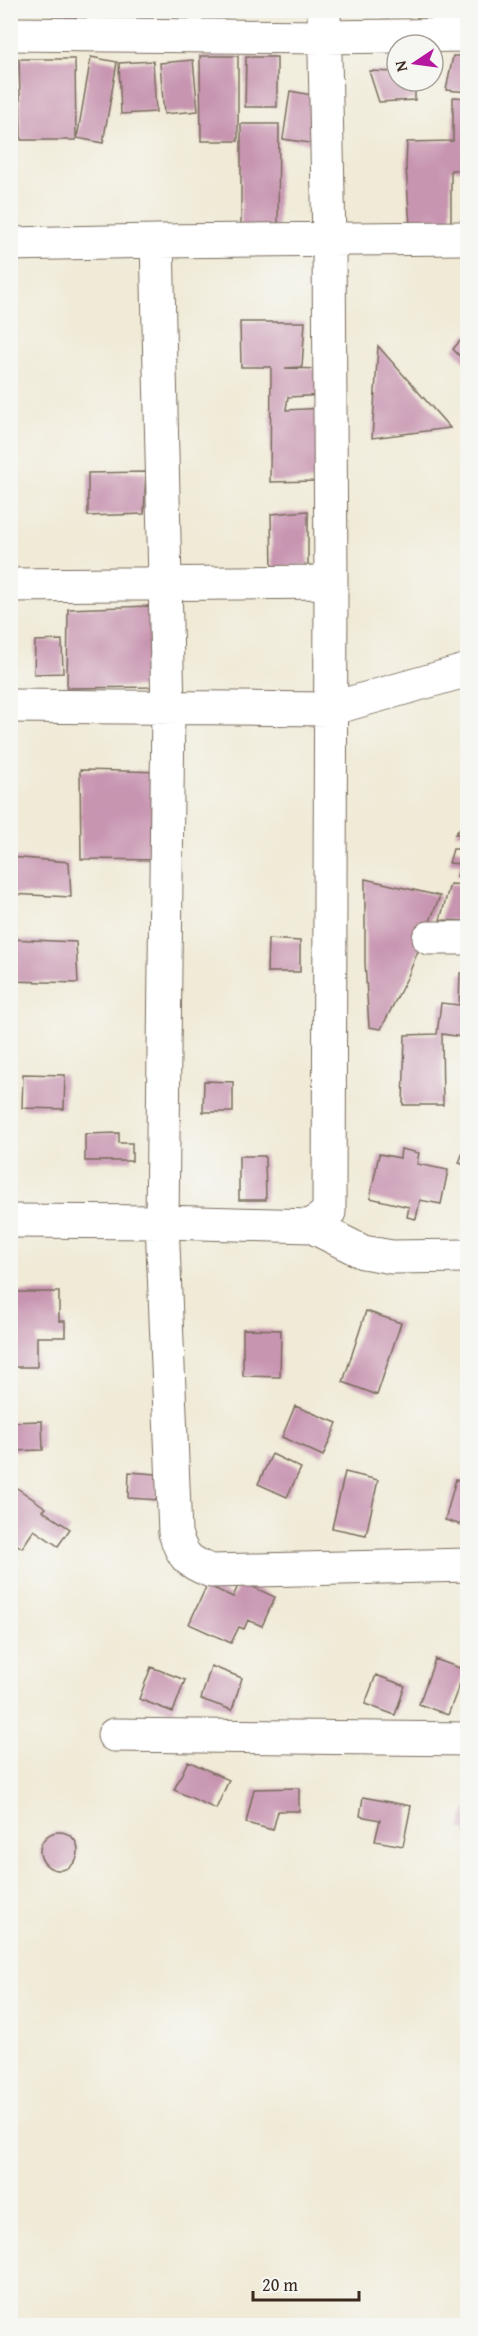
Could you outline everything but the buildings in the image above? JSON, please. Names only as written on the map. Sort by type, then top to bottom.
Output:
[{"type":"street","points":[[10,34],[324,24],[468,35]]},
{"type":"street","points":[[311,1227],[329,1212],[331,582],[329,240],[324,24]]},
{"type":"street","points":[[10,244],[462,238]]},
{"type":"street","points":[[157,241],[168,709],[162,1222],[175,1533],[182,1553],[195,1565],[211,1571],[468,1564]]},
{"type":"street","points":[[10,585],[331,582]]},
{"type":"street","points":[[10,706],[330,709],[468,670]]},
{"type":"street","points":[[429,938],[468,938]]},
{"type":"street","points":[[10,1221],[162,1222],[311,1227],[363,1252],[392,1257],[468,1256]]},
{"type":"street","points":[[114,1735],[468,1739]]}]
